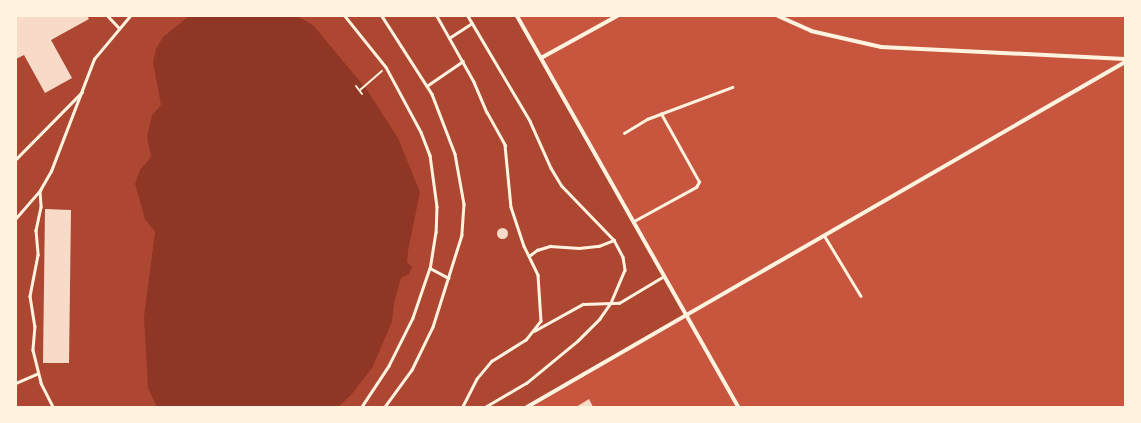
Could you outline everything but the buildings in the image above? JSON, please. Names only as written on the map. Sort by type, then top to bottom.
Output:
[{"type":"street","points":[[517,16],[738,407]]},
{"type":"street","points":[[541,58],[617,16]]},
{"type":"street","points":[[778,16],[812,31],[880,47],[1125,61]]},
{"type":"street","points":[[527,407],[1125,61]]},
{"type":"lane","points":[[108,16],[119,28]]},
{"type":"lane","points":[[16,218],[40,190],[51,171],[94,59],[130,16]]},
{"type":"lane","points":[[345,16],[386,67],[419,126],[430,155],[437,207],[436,232],[430,268],[413,318],[389,366],[362,407]]},
{"type":"lane","points":[[382,16],[428,85],[455,154],[462,182],[462,235],[449,278],[424,348],[401,386],[385,407]]},
{"type":"lane","points":[[436,16],[463,61],[505,145],[511,207],[529,256],[538,275],[539,283],[541,322],[526,340],[492,361],[477,379],[463,407]]},
{"type":"lane","points":[[468,16],[530,121],[562,186],[614,240],[624,257],[625,270],[611,303],[600,319],[578,341],[528,383],[486,407]]},
{"type":"lane","points":[[449,38],[472,23]]},
{"type":"lane","points":[[428,85],[463,61]]},
{"type":"lane","points":[[624,133],[661,114],[732,87]]},
{"type":"lane","points":[[16,159],[82,92]]},
{"type":"lane","points":[[634,221],[696,187],[699,182],[661,114]]},
{"type":"lane","points":[[40,190],[41,207],[36,230],[38,255],[30,296],[35,326],[33,350],[38,373],[52,407]]},
{"type":"lane","points":[[824,235],[861,296]]},
{"type":"lane","points":[[529,256],[537,250],[550,246],[579,248],[614,240]]},
{"type":"lane","points":[[430,268],[449,278]]},
{"type":"lane","points":[[532,332],[583,304],[619,303],[664,276]]},
{"type":"lane","points":[[16,383],[38,373]]},
{"type":"path","points":[[360,90],[386,67]]},
{"type":"path","points":[[356,86],[362,94]]},
{"type":"shaded area","points":[[16,16],[519,16],[686,314],[527,407],[16,407]]},
{"type":"shaded area","points":[[189,16],[297,16],[313,25],[367,90],[398,138],[420,192],[408,251],[407,262],[412,267],[409,274],[401,278],[394,303],[392,322],[372,368],[351,395],[338,407],[157,407],[148,388],[144,317],[155,232],[145,219],[135,184],[140,170],[151,157],[147,137],[152,115],[161,105],[153,62],[156,49],[163,37]]}]
